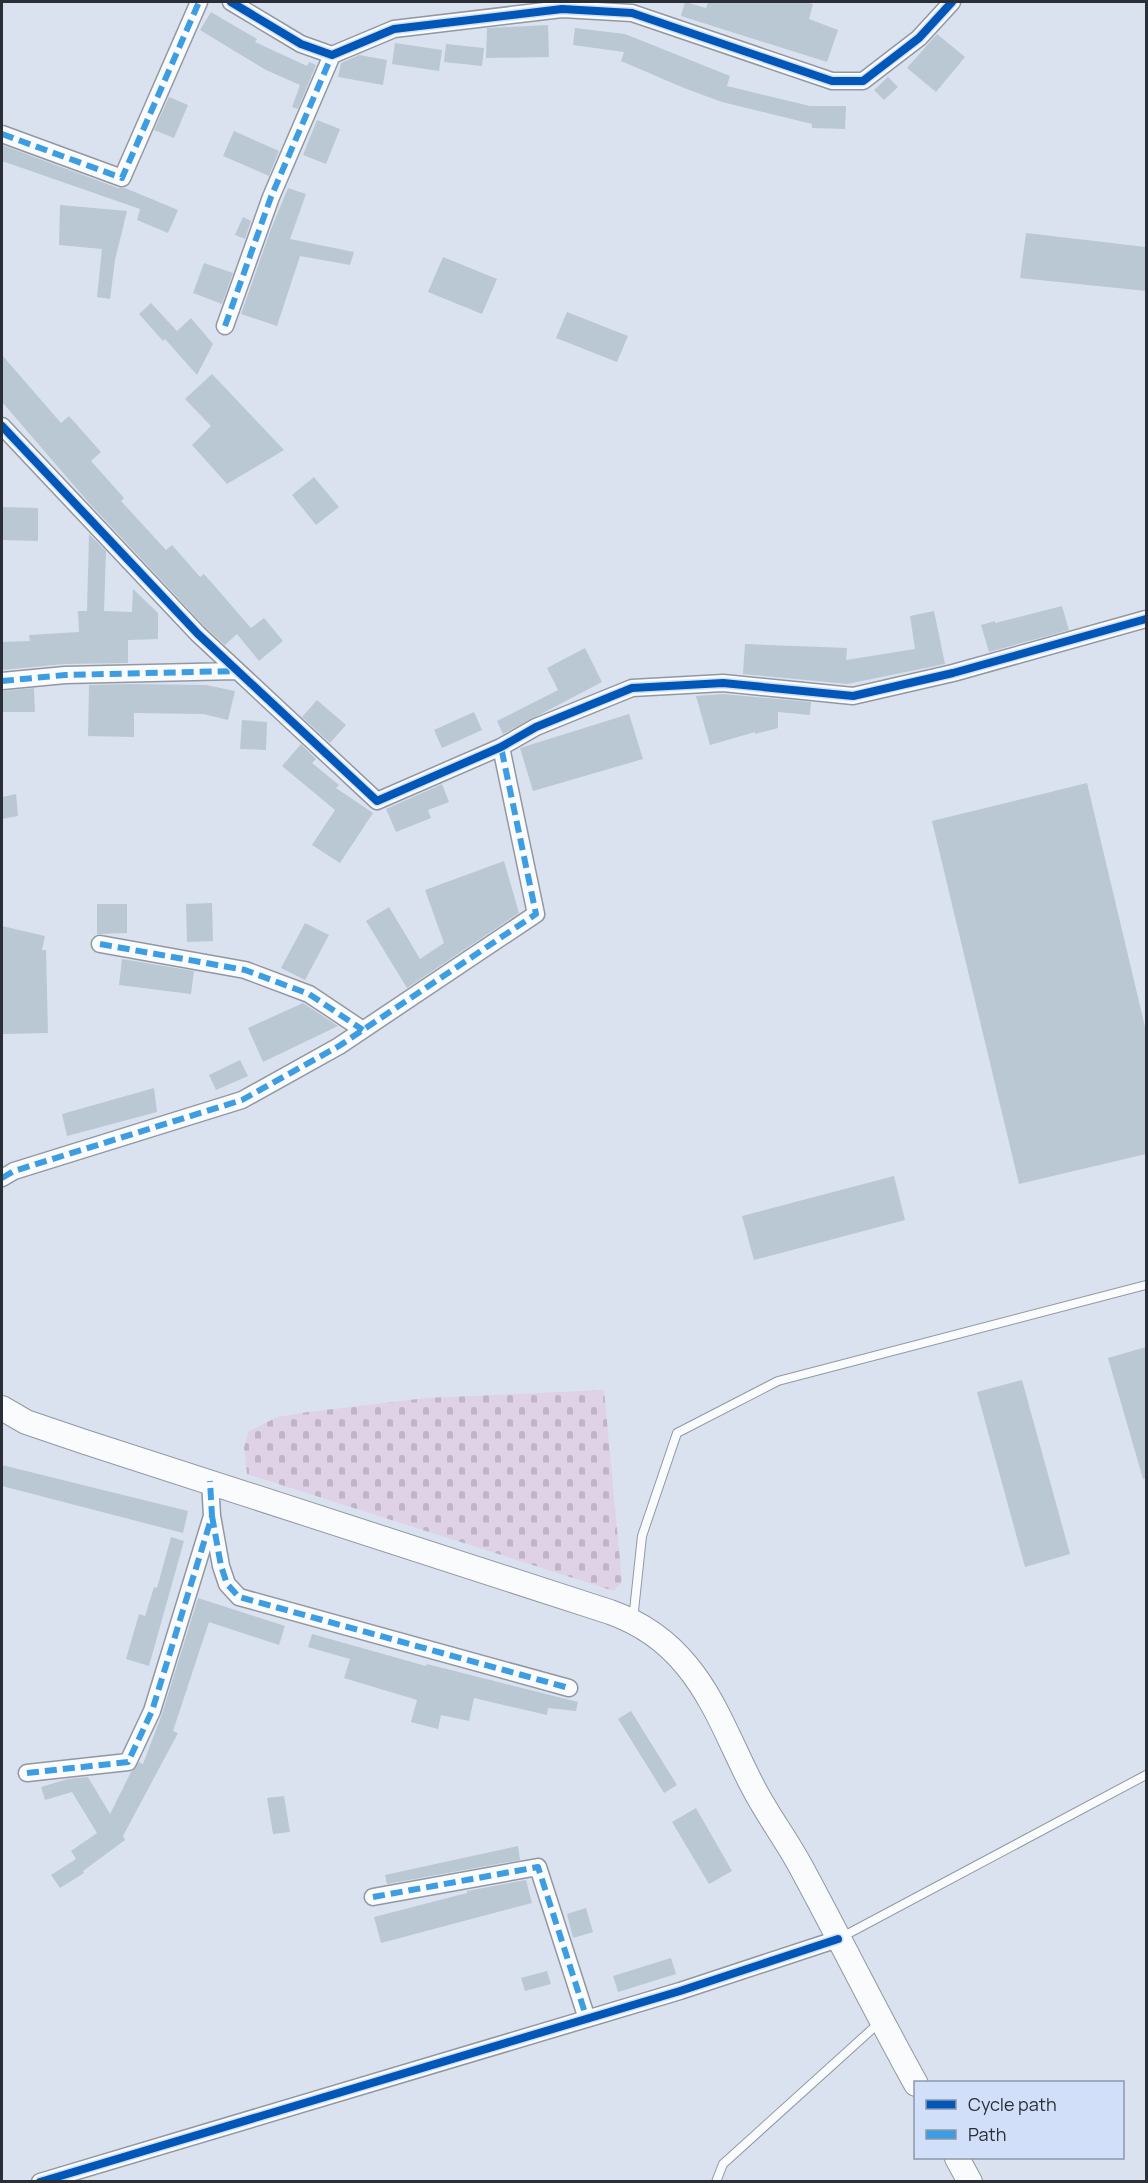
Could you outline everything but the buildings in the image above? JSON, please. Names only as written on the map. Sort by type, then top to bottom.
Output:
[{"type":"main road","points":[[2,1408],[26,1422],[633,1620],[660,1637],[680,1659],[714,1706],[752,1787],[800,1866],[914,2082]]},
{"type":"main road","points":[[958,2159],[970,2181]]},
{"type":"street","points":[[2,134],[122,178],[199,2]]},
{"type":"street","points":[[231,2],[301,44],[332,55],[394,29],[562,9],[632,13],[832,81],[863,81],[919,38],[952,2]]},
{"type":"street","points":[[225,326],[272,197],[332,55]]},
{"type":"street","points":[[2,426],[198,634],[377,801],[501,747],[536,727],[632,688],[723,683],[853,696],[953,674],[1146,619]]},
{"type":"street","points":[[2,681],[65,675],[236,671]]},
{"type":"street","points":[[2,1178],[14,1171],[242,1100],[363,1030],[536,914],[501,747]]},
{"type":"street","points":[[100,944],[244,970],[309,994],[363,1030]]},
{"type":"street","points":[[210,1481],[221,1566],[227,1584],[239,1597],[569,1688]]},
{"type":"street","points":[[27,1773],[128,1762],[152,1711],[213,1516]]},
{"type":"street","points":[[373,1897],[538,1867],[587,2019]]},
{"type":"street","points":[[40,2181],[680,1991],[838,1939]]},
{"type":"lane","points":[[633,1620],[642,1536],[676,1433],[778,1381],[1146,1285]]},
{"type":"lane","points":[[838,1939],[1146,1775]]},
{"type":"lane","points":[[716,2181],[723,2164],[881,2021]]},
{"type":"green space","points":[[604,1390],[622,1582],[614,1591],[247,1474],[244,1448],[248,1432],[277,1417],[426,1398]]},
{"type":"marked path","points":[[2,134],[122,178],[199,2]]},
{"type":"marked path","points":[[225,326],[271,197],[332,55]]},
{"type":"marked path","points":[[2,681],[65,675],[236,671]]},
{"type":"marked path","points":[[2,1178],[14,1171],[242,1100],[339,1046],[536,914],[501,747]]},
{"type":"marked path","points":[[100,944],[245,970],[309,994],[363,1030]]},
{"type":"marked path","points":[[27,1773],[128,1762],[152,1711],[212,1516],[210,1481]]},
{"type":"marked path","points":[[212,1516],[221,1566],[227,1584],[239,1597],[569,1688]]},
{"type":"marked path","points":[[373,1897],[538,1867],[587,2019]]},
{"type":"cycle path","points":[[231,2],[301,44],[332,55],[394,29],[562,9],[632,13],[832,81],[863,81],[919,38],[952,2]]},
{"type":"cycle path","points":[[2,426],[198,634],[377,801],[501,747],[536,727],[632,688],[723,683],[853,696],[953,673],[1146,619]]},
{"type":"cycle path","points":[[40,2182],[680,1991],[838,1939]]}]
